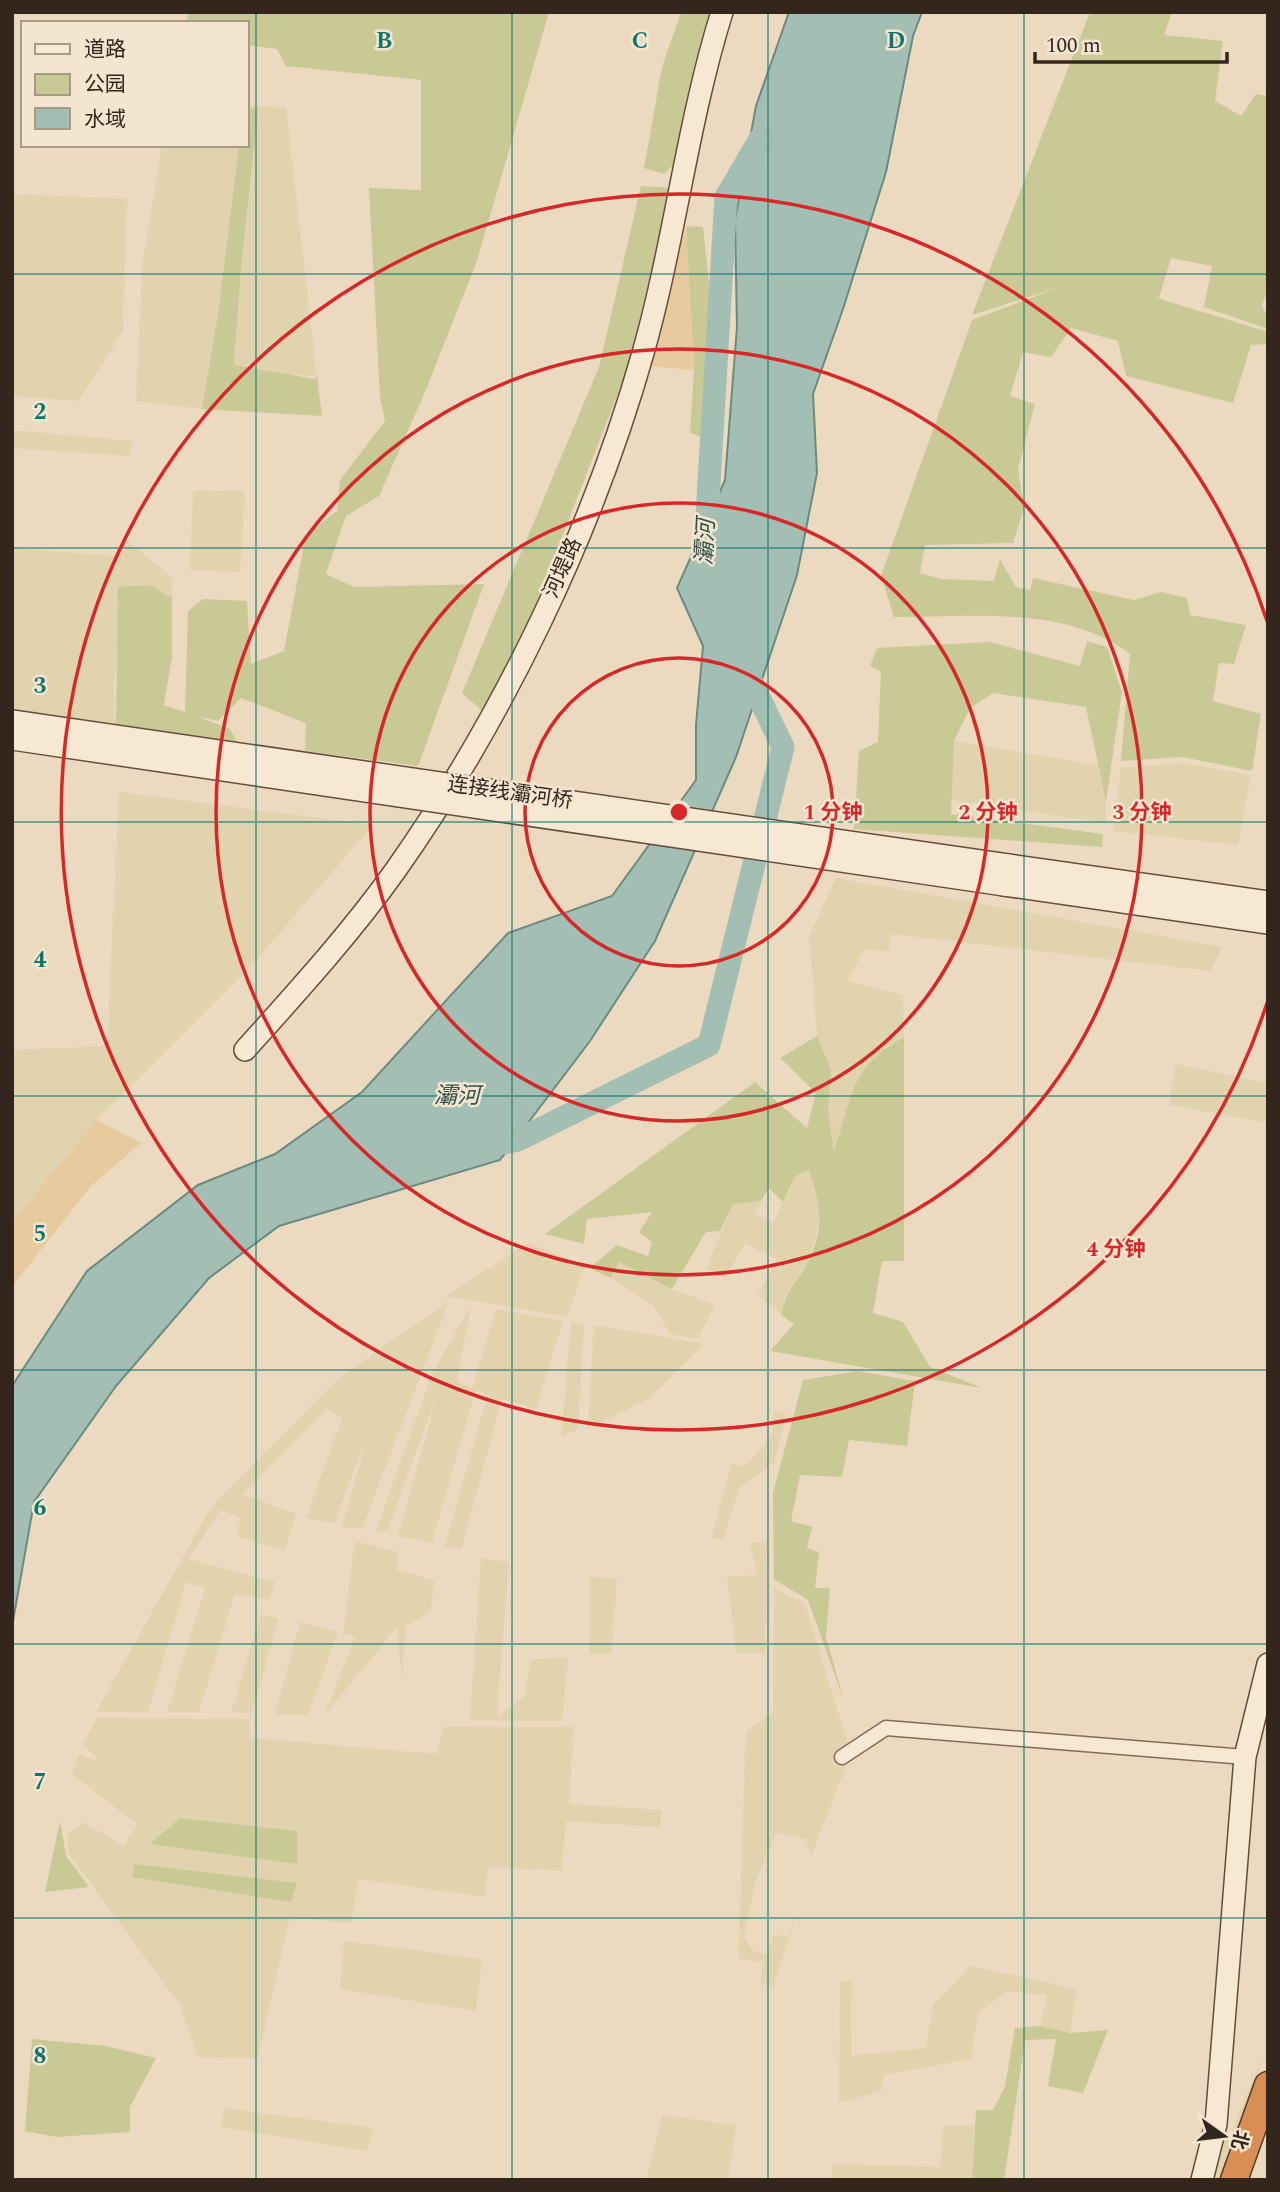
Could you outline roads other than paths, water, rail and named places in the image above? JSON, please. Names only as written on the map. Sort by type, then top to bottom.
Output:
[{"type":"highway","points":[[1234,2180],[1268,2085]]},
{"type":"main road","name":"河堤路","points":[[245,1050],[309,980],[393,874],[435,813],[528,644],[569,556],[623,422],[643,353],[673,233],[696,102],[722,12]]},
{"type":"main road","name":"连接线灞河桥","points":[[12,721],[1006,875]]},
{"type":"main road","name":"连接线灞河桥","points":[[12,739],[1006,875]]},
{"type":"main road","points":[[1006,875],[1268,902]]},
{"type":"main road","points":[[1006,875],[1268,923]]},
{"type":"main road","points":[[1202,2180],[1216,2124],[1245,1757],[1268,1664]]},
{"type":"street","points":[[842,1757],[886,1728],[1245,1757]]},
{"type":"water","name":"灞河","points":[[789,12],[922,12],[913,36],[886,172],[813,394],[817,473],[797,575],[736,757],[655,941],[590,1041],[500,1160],[279,1226],[209,1278],[116,1386],[34,1502],[12,1627],[12,1386],[87,1271],[198,1185],[275,1154],[362,1092],[508,933],[612,896],[696,780],[696,725],[703,646],[677,588],[725,480],[737,327],[735,220],[756,106]]},
{"type":"waterway","name":"灞河","points":[[705,550],[726,197],[760,139]]},
{"type":"waterway","name":"灞河","points":[[484,1147],[518,1140],[709,1045],[783,747],[744,666]]}]
